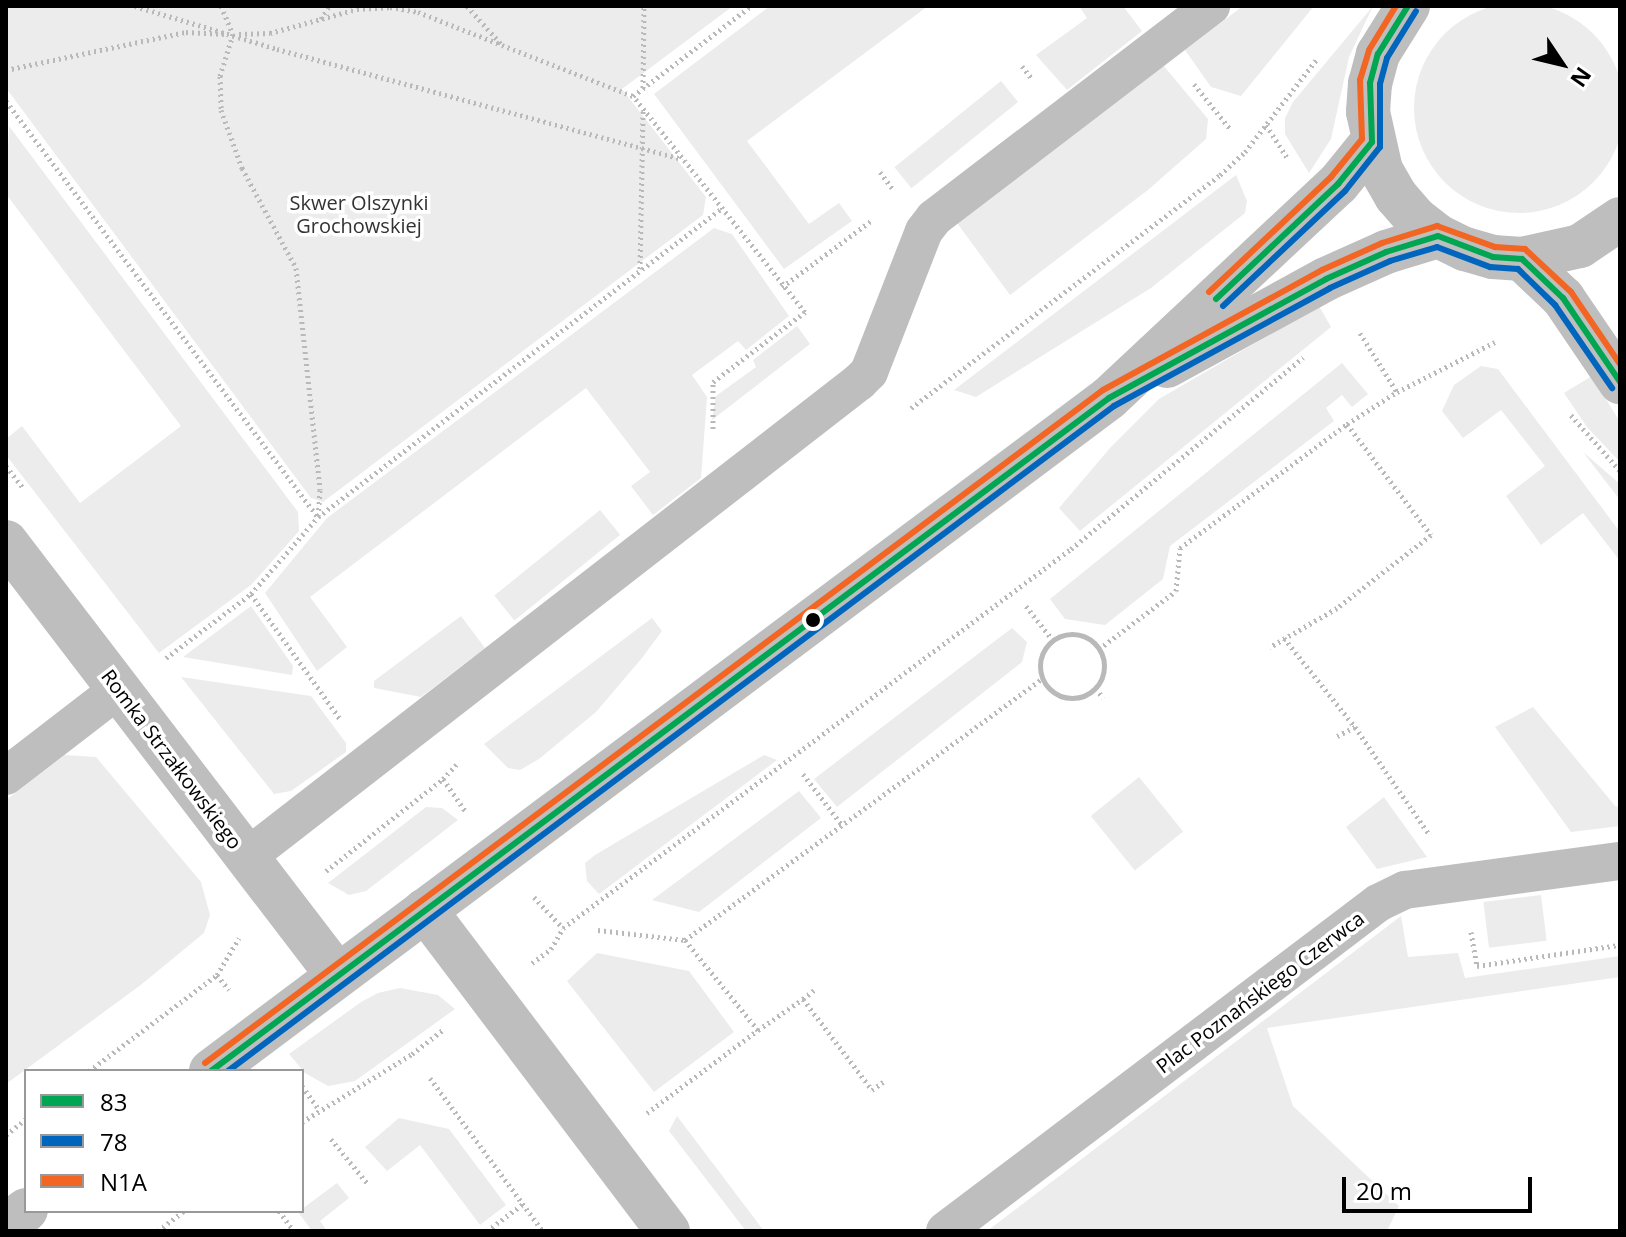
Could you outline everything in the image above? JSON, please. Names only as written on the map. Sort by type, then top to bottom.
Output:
[{"type":"street","points":[[1408,6],[1378,54],[1370,83],[1372,142],[1381,170],[1396,196],[1415,218],[1438,236],[1493,257],[1522,259],[1580,246],[1620,219]]},
{"type":"street","points":[[214,1069],[1109,398],[1338,184],[1372,142]]},
{"type":"street","points":[[1109,398],[1326,279],[1386,252],[1438,236]]},
{"type":"street","points":[[1522,259],[1573,310],[1620,382]]},
{"type":"street","name":"Romka Strzałkowskiego","points":[[6,542],[338,976]]},
{"type":"street","points":[[425,910],[668,1231]]},
{"type":"street","points":[[6,1225],[24,1212]]},
{"type":"lane","points":[[247,857],[712,499],[869,372],[924,231],[934,218],[1211,6]]},
{"type":"lane","points":[[6,776],[119,689]]},
{"type":"lane","name":"Plac Poznańskiego Czerwca","points":[[945,1231],[1378,903],[1405,890],[1620,861]]},
{"type":"path","points":[[135,6],[683,159]]},
{"type":"path","points":[[221,6],[233,34],[220,76],[221,110],[242,168],[296,268],[320,490],[318,517]]},
{"type":"path","points":[[321,19],[329,6]]},
{"type":"path","points":[[467,6],[502,45]]},
{"type":"path","points":[[643,89],[644,6]]},
{"type":"path","points":[[633,96],[751,6]]},
{"type":"path","points":[[6,70],[186,32],[270,33],[357,9],[390,7],[418,12],[633,96],[805,312],[713,382],[712,499]]},
{"type":"path","points":[[6,101],[318,517]]},
{"type":"path","points":[[640,270],[643,109]]},
{"type":"path","points":[[119,689],[251,594],[318,517],[721,209]]},
{"type":"path","points":[[1360,333],[1397,392]]},
{"type":"path","points":[[1099,649],[1176,591],[1180,548],[1347,424],[1397,392],[1495,342]]},
{"type":"path","points":[[528,966],[551,949],[563,928],[1071,549],[1314,349]]},
{"type":"path","points":[[1270,647],[1337,608],[1431,535],[1347,424]]},
{"type":"path","points":[[251,594],[371,761]]},
{"type":"path","points":[[1026,606],[1052,639]]},
{"type":"path","points":[[1073,633],[1083,635],[1099,649],[1104,669],[1096,688],[1088,695],[1067,699],[1056,695],[1042,679],[1040,658],[1052,639],[1073,633]]},
{"type":"path","points":[[1284,638],[1355,727],[1337,736]]},
{"type":"path","points":[[598,930],[685,940],[1042,679]]},
{"type":"path","points":[[1096,688],[1103,698]]},
{"type":"path","points":[[803,774],[842,825]]},
{"type":"path","points":[[443,779],[469,816]]},
{"type":"path","points":[[532,895],[563,928]]},
{"type":"path","points":[[685,940],[758,1030]]},
{"type":"path","points":[[92,1069],[217,975]]},
{"type":"path","points":[[639,1118],[814,990]]},
{"type":"path","points":[[803,999],[872,1090],[883,1082]]},
{"type":"path","points":[[304,1120],[412,1054],[449,1025]]},
{"type":"path","points":[[430,1078],[543,1231]]},
{"type":"path","points":[[304,1089],[319,1109]]},
{"type":"path","points":[[6,1135],[24,1121]]},
{"type":"path","points":[[331,1139],[368,1184]]},
{"type":"path","points":[[487,1231],[523,1204]]},
{"type":"path","points":[[158,1231],[181,1213]]},
{"type":"path","points":[[280,1213],[294,1231]]},
{"type":"green space","points":[[1519,3],[1559,11],[1593,34],[1616,68],[1624,108],[1616,148],[1593,182],[1559,205],[1519,213],[1479,205],[1445,182],[1422,148],[1414,108],[1422,68],[1445,34],[1479,11]]},
{"type":"green space","name":"Skwer Olszynki Grochowskiej","points":[[6,6],[733,6],[622,89],[706,197],[703,215],[323,502],[311,498],[6,88]]},
{"type":"green space","points":[[770,6],[928,6],[747,141],[809,224],[839,203],[852,221],[784,269],[654,94]]},
{"type":"green space","points":[[1079,6],[1123,6],[1142,31],[1067,90],[1036,55],[1087,18]]},
{"type":"green space","points":[[1243,6],[1314,6],[1241,96],[1211,87],[1185,50]]},
{"type":"green space","points":[[1373,6],[1349,57],[1331,139],[1309,173],[1285,134],[1285,118],[1293,102]]},
{"type":"green space","points":[[1163,65],[1208,119],[1206,139],[1148,190],[1010,295],[957,223]]},
{"type":"green space","points":[[1001,81],[1018,102],[912,188],[895,167]]},
{"type":"green space","points":[[9,126],[298,512],[299,531],[251,585],[159,653],[6,455],[6,439],[22,426],[80,503],[181,426],[6,194]]},
{"type":"green space","points":[[1236,175],[1247,201],[1245,213],[1151,288],[976,397],[954,390]]},
{"type":"green space","points":[[714,228],[732,234],[789,316],[746,350],[738,341],[692,375],[707,397],[701,478],[653,515],[631,486],[650,472],[586,388],[310,597],[347,647],[317,671],[265,593],[327,518]]},
{"type":"green space","points":[[1319,306],[1331,327],[1080,531],[1059,508],[1110,448],[1159,399]]},
{"type":"green space","points":[[797,326],[810,344],[712,420],[716,396],[756,367],[753,360]]},
{"type":"green space","points":[[1342,363],[1368,394],[1352,407],[1342,395],[1326,408],[1334,421],[1170,546],[1163,579],[1105,625],[1065,619],[1050,599]]},
{"type":"green space","points":[[1481,366],[1498,369],[1620,532],[1620,561],[1583,513],[1541,545],[1506,496],[1545,466],[1501,410],[1463,438],[1442,411],[1454,385]]},
{"type":"green space","points":[[1592,376],[1620,422],[1620,462],[1587,427],[1564,393]]},
{"type":"green space","points":[[1583,452],[1620,484],[1620,500]]},
{"type":"green space","points":[[600,510],[620,535],[514,620],[494,596]]},
{"type":"green space","points":[[251,606],[293,666],[292,675],[183,657]]},
{"type":"green space","points":[[461,616],[485,648],[421,697],[374,688],[374,681]]},
{"type":"green space","points":[[652,618],[662,631],[642,658],[596,712],[539,759],[520,770],[508,768],[484,744]]},
{"type":"green space","points":[[1012,628],[1027,642],[1022,662],[837,807],[814,779]]},
{"type":"green space","points":[[181,677],[311,696],[346,743],[346,752],[291,791],[274,794]]},
{"type":"green space","points":[[1533,707],[1616,807],[1620,805],[1620,826],[1571,832],[1495,727]]},
{"type":"green space","points":[[65,755],[96,757],[201,882],[210,915],[204,933],[142,984],[6,1084],[6,800]]},
{"type":"green space","points":[[764,755],[777,760],[599,894],[587,881],[585,863],[595,855]]},
{"type":"green space","points":[[1139,777],[1183,831],[1135,870],[1091,816]]},
{"type":"green space","points":[[799,791],[821,818],[699,912],[652,900]]},
{"type":"green space","points":[[1384,797],[1427,857],[1377,869],[1346,827]]},
{"type":"green space","points":[[426,807],[442,808],[458,820],[366,891],[349,895],[328,883]]},
{"type":"green space","points":[[1541,895],[1547,941],[1489,948],[1483,902]]},
{"type":"green space","points":[[1401,916],[1408,957],[1458,953],[1465,978],[1620,956],[1620,977],[1267,1028],[1293,1106],[1399,1206],[1387,1231],[987,1231]]},
{"type":"green space","points":[[597,953],[689,971],[734,1032],[654,1092],[567,981]]},
{"type":"green space","points":[[400,988],[438,995],[455,1009],[355,1081],[328,1086],[305,1073],[289,1054],[378,993]]},
{"type":"green space","points":[[677,1116],[764,1231],[746,1231],[669,1131]]},
{"type":"green space","points":[[399,1118],[449,1129],[506,1205],[480,1225],[420,1145],[387,1171],[365,1147]]},
{"type":"green space","points":[[337,1183],[349,1198],[320,1221],[327,1231],[312,1231],[299,1213],[304,1213],[304,1208]]},
{"type":"transit line","name":"N1A","points":[[1209,292],[1331,177],[1362,139],[1360,80],[1369,50],[1396,6]]},
{"type":"transit line","name":"83","points":[[1216,299],[1338,184],[1372,142],[1370,83],[1378,54],[1408,6]]},
{"type":"transit line","name":"78","points":[[1223,306],[1345,191],[1380,147],[1380,84],[1387,58],[1416,11]]},
{"type":"transit line","name":"N1A","points":[[205,1063],[1103,390],[1322,270],[1382,243],[1437,226],[1495,247],[1525,249],[1571,292],[1620,364]]},
{"type":"transit line","name":"83","points":[[214,1069],[1109,398],[1326,279],[1386,252],[1438,236],[1493,257],[1522,259],[1563,298],[1620,382]]},
{"type":"transit line","name":"78","points":[[231,1069],[1114,406],[1330,288],[1390,261],[1437,247],[1490,267],[1518,269],[1555,305],[1612,388]]}]
